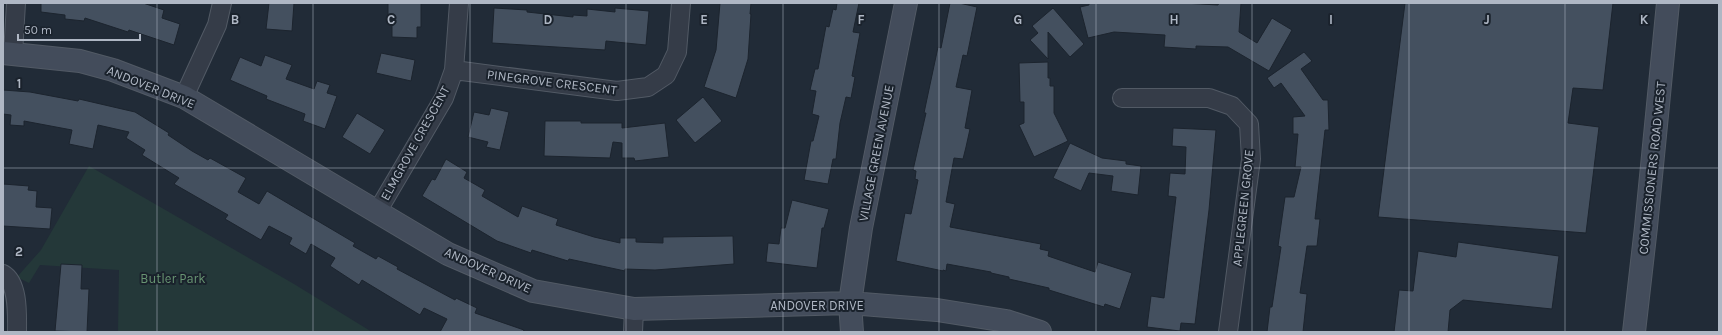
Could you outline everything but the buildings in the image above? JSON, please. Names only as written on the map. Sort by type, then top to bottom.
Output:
[{"type":"street","points":[[8,54],[16,3]]},
{"type":"street","points":[[184,98],[217,25],[222,3]]},
{"type":"street","name":"ELMGROVE CRESCENT","points":[[377,212],[444,98],[454,70],[459,3]]},
{"type":"street","name":"PINEGROVE CRESCENT","points":[[454,70],[617,92],[648,87],[666,75],[677,52],[681,3]]},
{"type":"street","name":"VILLAGE GREEN AVENUE","points":[[852,332],[850,303],[861,228],[906,3]]},
{"type":"street","name":"COMMISSIONERS ROAD WEST","points":[[1634,332],[1668,3]]},
{"type":"street","name":"ANDOVER DRIVE","points":[[8,54],[80,61],[113,70],[184,98],[448,254],[533,291],[634,309],[850,303],[937,310],[1006,321],[1040,332]]},
{"type":"street","name":"APPLEGREEN GROVE","points":[[1122,98],[1209,98],[1232,106],[1249,124],[1250,159],[1228,332]]},
{"type":"street","points":[[3,274],[7,276],[16,299],[17,332]]},
{"type":"street","points":[[633,332],[634,309]]},
{"type":"green space","name":"Butler Park","points":[[89,166],[294,284],[372,332],[118,332],[119,270],[40,265],[29,283],[17,277],[41,250]]}]
